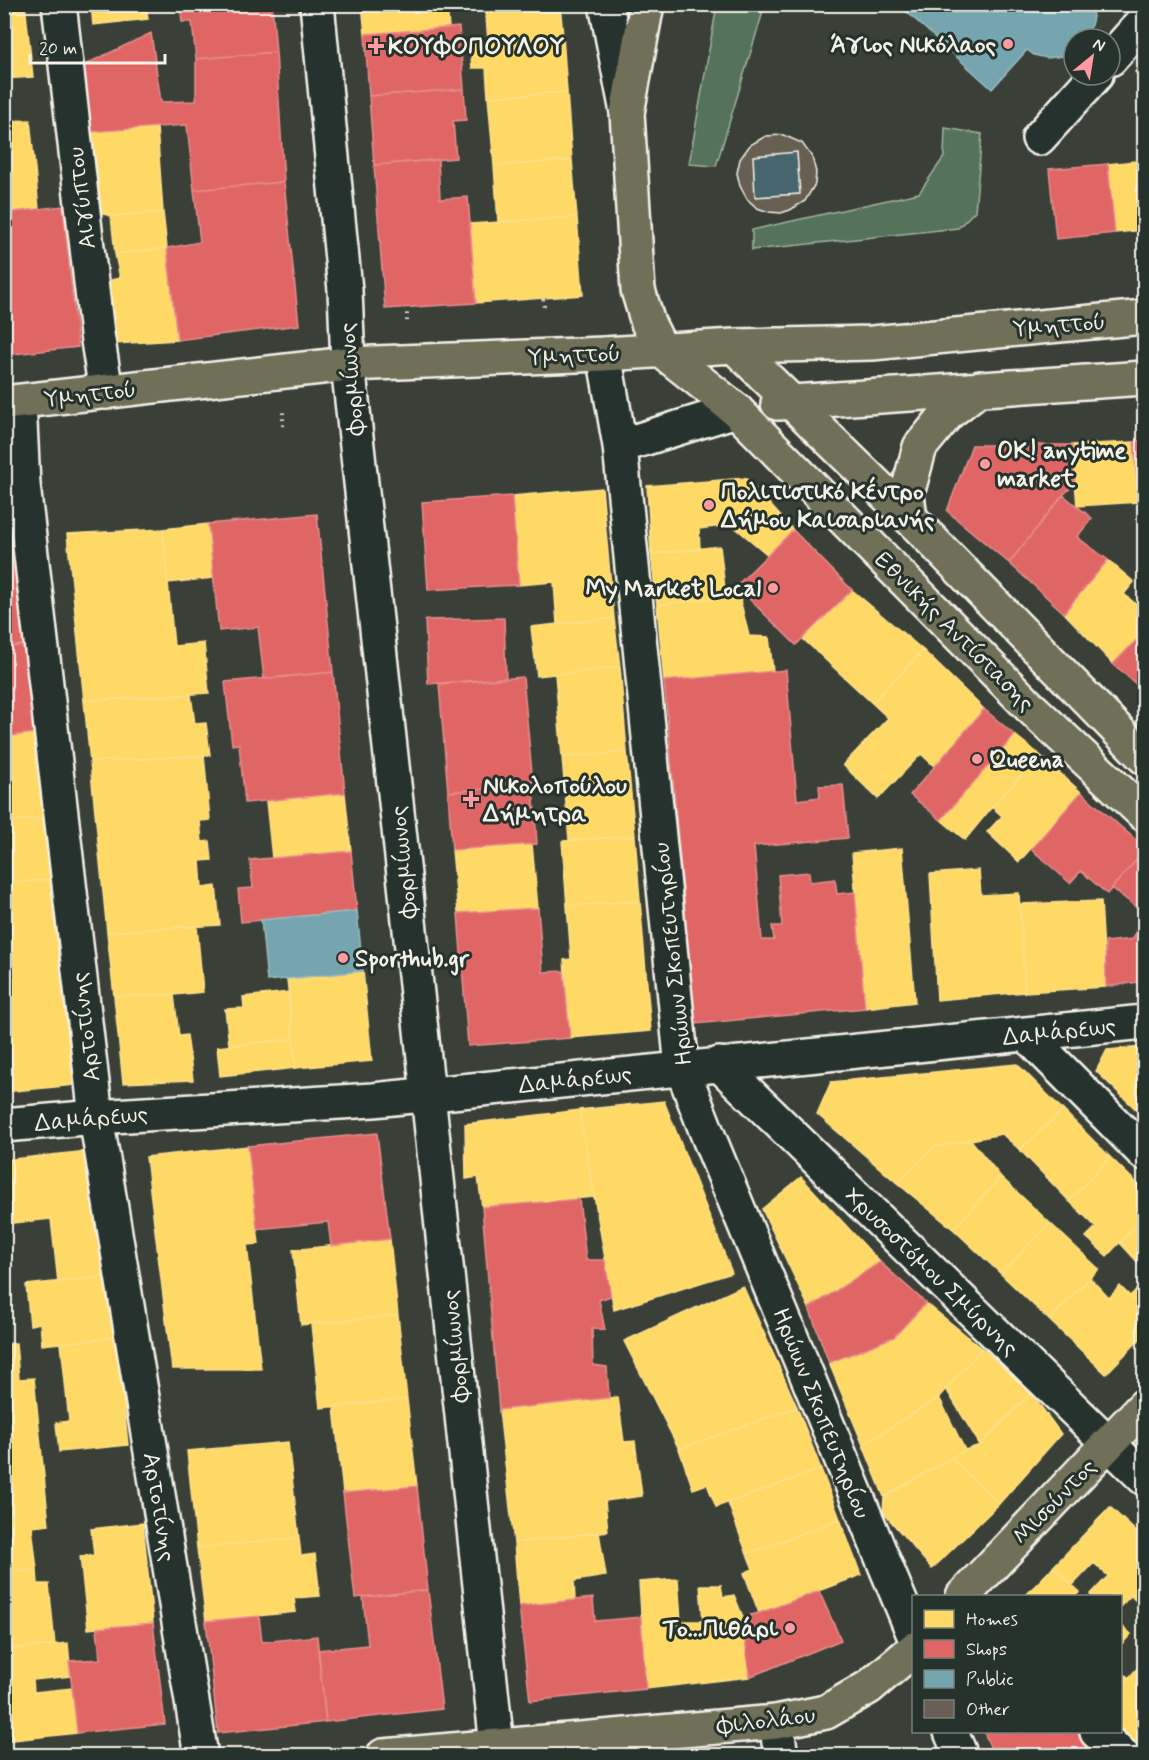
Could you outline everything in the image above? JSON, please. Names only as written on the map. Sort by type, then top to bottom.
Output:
[{"type":"main road","points":[[646,4],[627,113],[638,290],[648,323],[662,351]]},
{"type":"main road","name":"Υμηττού","points":[[12,403],[348,364],[604,354],[734,346],[872,343],[1144,317]]},
{"type":"main road","name":"Εθνικής Αντίστασης","points":[[734,346],[910,518],[1144,758]]},
{"type":"main road","name":"Εθνικής Αντίστασης","points":[[662,351],[736,410],[1029,706],[1144,814]]},
{"type":"main road","points":[[736,410],[791,402],[1144,378]]},
{"type":"main road","points":[[910,518],[907,494],[920,447],[948,413],[980,388]]},
{"type":"main road","name":"Μισούντος","points":[[964,1595],[1144,1406]]},
{"type":"main road","name":"Φιλολάου","points":[[382,1755],[497,1750],[776,1722],[826,1713],[869,1687],[912,1651]]},
{"type":"street","name":"Αιγύπτου","points":[[59,4],[97,334],[106,392]]},
{"type":"street","name":"Φορμίωνος","points":[[317,4],[345,290],[348,364],[497,1750]]},
{"type":"street","points":[[606,4],[627,113]]},
{"type":"street","points":[[1122,46],[1144,21]]},
{"type":"street","points":[[1039,138],[1085,87]]},
{"type":"street","name":"Ηρώων Σκοπευτηρίου","points":[[604,354],[620,446],[682,1068],[713,1149],[912,1630]]},
{"type":"street","name":"Αρτοτίνης","points":[[12,403],[96,1117],[201,1755]]},
{"type":"street","points":[[620,446],[736,410]]},
{"type":"street","name":"Δαμάρεως","points":[[4,1125],[373,1100],[1144,1022]]},
{"type":"street","points":[[1026,1034],[1144,1153]]},
{"type":"street","name":"Χρυσοστόμου Σμύρνης","points":[[719,1064],[1144,1478]]},
{"type":"street","points":[[776,1722],[781,1755]]},
{"type":"street","points":[[952,1733],[962,1755]]},
{"type":"street","points":[[1099,1733],[1123,1755]]},
{"type":"path","points":[[543,299],[544,308]]},
{"type":"path","points":[[283,410],[283,426]]},
{"type":"green space","points":[[717,5],[765,5],[716,166],[689,164]]},
{"type":"green space","points":[[945,128],[982,134],[975,211],[958,228],[752,250],[752,230],[919,193],[944,157]]},
{"type":"water","points":[[797,152],[800,194],[755,197],[753,156]]},
{"type":"building: Homes","points":[[4,4],[25,4],[33,77],[4,79]]},
{"type":"building: Homes","points":[[91,4],[146,4],[148,19],[93,25]]},
{"type":"building: Homes","points":[[362,4],[447,4],[449,28],[365,34]]},
{"type":"building: Homes","points":[[485,4],[560,4],[563,36],[488,41]]},
{"type":"building: Homes","points":[[563,36],[567,92],[488,97],[486,68],[472,68],[470,43]]},
{"type":"building: Homes","points":[[1144,61],[1144,81],[1135,72]]},
{"type":"building: Homes","points":[[567,92],[572,160],[494,166],[488,97]]},
{"type":"building: Homes","points":[[30,120],[39,209],[4,213],[4,121]]},
{"type":"building: Homes","points":[[157,127],[163,212],[111,216],[99,213],[88,132]]},
{"type":"building: Homes","points":[[572,160],[577,217],[498,222],[494,166]]},
{"type":"building: Homes","points":[[1144,160],[1144,230],[1115,233],[1108,164]]},
{"type":"building: Homes","points":[[163,212],[167,248],[115,254],[111,216]]},
{"type":"building: Homes","points":[[577,217],[583,295],[476,303],[470,224]]},
{"type":"building: Homes","points":[[167,248],[177,340],[114,344],[106,281],[120,278],[115,254]]},
{"type":"building: Homes","points":[[1134,442],[1139,502],[1077,506],[1072,445]]},
{"type":"building: Homes","name":"Πολιτιστικό Κέντρο Δήμου Καισαριανής","points":[[746,478],[793,530],[768,555],[732,525],[699,529],[700,549],[651,554],[647,486]]},
{"type":"building: Homes","points":[[602,488],[614,618],[557,624],[554,582],[519,585],[512,496]]},
{"type":"building: Homes","points":[[208,524],[213,578],[168,583],[163,529]]},
{"type":"building: Homes","points":[[163,529],[174,646],[204,643],[209,693],[84,701],[67,534]]},
{"type":"building: Homes","points":[[720,546],[726,597],[657,605],[651,554]]},
{"type":"building: Homes","points":[[1108,560],[1134,582],[1124,594],[1144,611],[1144,632],[1113,664],[1064,613]]},
{"type":"building: Homes","points":[[852,590],[923,650],[872,703],[803,639]]},
{"type":"building: Homes","points":[[739,595],[749,636],[769,637],[773,671],[664,681],[657,605]]},
{"type":"building: Homes","points":[[614,618],[620,667],[537,676],[531,627]]},
{"type":"building: Homes","points":[[923,650],[984,709],[935,767],[921,754],[878,799],[843,765],[888,718],[872,703]]},
{"type":"building: Homes","points":[[620,667],[627,752],[562,757],[555,674]]},
{"type":"building: Homes","points":[[191,695],[195,724],[206,723],[210,755],[90,762],[84,701]]},
{"type":"building: Homes","points":[[35,733],[44,818],[4,822],[4,737]]},
{"type":"building: Homes","points":[[1015,735],[1040,755],[965,840],[941,820]]},
{"type":"building: Homes","points":[[627,752],[635,836],[569,840],[562,757]]},
{"type":"building: Homes","points":[[204,755],[210,820],[200,821],[202,842],[210,841],[212,860],[200,861],[202,888],[216,886],[220,925],[107,932],[90,762]]},
{"type":"building: Homes","points":[[1040,755],[1081,792],[1019,862],[987,832],[1002,816],[992,807]]},
{"type":"building: Homes","points":[[345,793],[351,851],[272,858],[266,801]]},
{"type":"building: Homes","points":[[44,818],[51,879],[4,884],[4,822]]},
{"type":"building: Homes","points":[[635,836],[640,901],[567,906],[562,841]]},
{"type":"building: Homes","points":[[532,844],[538,908],[458,913],[452,850]]},
{"type":"building: Homes","points":[[902,848],[915,1002],[865,1008],[852,853]]},
{"type":"building: Homes","points":[[979,870],[981,895],[1019,893],[1025,992],[937,1000],[930,874]]},
{"type":"building: Homes","points":[[51,879],[75,1085],[4,1092],[4,978],[15,977],[11,940],[4,941],[4,884]]},
{"type":"building: Homes","points":[[640,901],[651,1031],[570,1038],[564,960],[571,959],[567,906]]},
{"type":"building: Homes","points":[[1101,901],[1106,987],[1025,992],[1020,904]]},
{"type":"building: Homes","points":[[197,926],[203,992],[114,996],[107,932]]},
{"type":"building: Homes","points":[[363,971],[372,1061],[296,1068],[287,979]]},
{"type":"building: Homes","points":[[289,992],[293,1039],[229,1045],[225,1009],[244,1008],[243,997]]},
{"type":"building: Homes","points":[[174,995],[179,1036],[187,1035],[193,1080],[123,1083],[114,996]]},
{"type":"building: Homes","points":[[293,1039],[296,1068],[220,1076],[217,1047]]},
{"type":"building: Homes","points":[[1144,1047],[1144,1117],[1096,1071],[1107,1050]]},
{"type":"building: Homes","points":[[1017,1064],[1063,1110],[1020,1150],[1002,1134],[934,1147],[897,1183],[817,1114],[831,1082]]},
{"type":"building: Homes","points":[[664,1101],[732,1273],[614,1310],[579,1110]]},
{"type":"building: Homes","points":[[579,1110],[594,1197],[482,1207],[478,1177],[466,1179],[465,1124]]},
{"type":"building: Homes","points":[[1063,1110],[1110,1157],[1069,1201],[1020,1150]]},
{"type":"building: Homes","points":[[971,1140],[1001,1177],[953,1229],[897,1183],[934,1147]]},
{"type":"building: Homes","points":[[248,1146],[259,1244],[247,1245],[261,1369],[172,1369],[146,1157]]},
{"type":"building: Homes","points":[[97,1150],[110,1276],[58,1282],[51,1219],[4,1224],[4,1160]]},
{"type":"building: Homes","points":[[1110,1157],[1144,1190],[1144,1217],[1107,1256],[1086,1237],[1096,1227],[1069,1201]]},
{"type":"building: Homes","points":[[801,1177],[880,1262],[809,1308],[762,1209]]},
{"type":"building: Homes","points":[[1001,1177],[1050,1223],[1001,1274],[953,1229]]},
{"type":"building: Homes","points":[[1144,1217],[1144,1269],[1120,1243]]},
{"type":"building: Homes","points":[[1050,1223],[1099,1269],[1049,1320],[1001,1274]]},
{"type":"building: Homes","points":[[390,1239],[398,1315],[301,1325],[293,1250]]},
{"type":"building: Homes","points":[[110,1276],[117,1337],[42,1345],[40,1323],[30,1325],[26,1285]]},
{"type":"building: Homes","points":[[1090,1278],[1109,1298],[1120,1286],[1144,1310],[1144,1335],[1106,1374],[1049,1320]]},
{"type":"building: Homes","points":[[1144,1282],[1144,1310],[1130,1296]]},
{"type":"building: Homes","points":[[743,1286],[797,1407],[679,1449],[624,1341]]},
{"type":"building: Homes","points":[[926,1303],[982,1348],[939,1397],[863,1445],[829,1363],[894,1337]]},
{"type":"building: Homes","points":[[398,1315],[407,1399],[320,1408],[311,1324]]},
{"type":"building: Homes","points":[[117,1337],[128,1445],[59,1452],[56,1423],[69,1421],[61,1343]]},
{"type":"building: Homes","points":[[16,1343],[19,1379],[34,1378],[49,1525],[32,1527],[37,1570],[4,1573],[4,1344]]},
{"type":"building: Homes","points":[[982,1348],[1031,1393],[980,1445],[946,1389]]},
{"type":"building: Homes","points":[[1031,1393],[1061,1434],[999,1504],[951,1458],[980,1445]]},
{"type":"building: Homes","points":[[618,1397],[624,1442],[635,1441],[642,1496],[605,1501],[608,1531],[514,1543],[499,1410]]},
{"type":"building: Homes","points":[[939,1397],[965,1450],[884,1497],[863,1445]]},
{"type":"building: Homes","points":[[407,1399],[417,1486],[343,1493],[334,1407]]},
{"type":"building: Homes","points":[[797,1407],[821,1469],[716,1507],[707,1484],[693,1489],[679,1449]]},
{"type":"building: Homes","points":[[288,1442],[299,1538],[197,1548],[187,1451]]},
{"type":"building: Homes","points":[[951,1458],[999,1504],[932,1569],[883,1512],[884,1497]]},
{"type":"building: Homes","points":[[821,1469],[840,1519],[747,1554],[728,1503]]},
{"type":"building: Homes","points":[[1110,1507],[1144,1539],[1144,1582],[1122,1605],[1122,1595],[1090,1595],[1108,1576],[1094,1563],[1073,1585],[1053,1567]]},
{"type":"building: Homes","points":[[840,1519],[861,1575],[759,1613],[744,1573],[753,1569],[747,1554]]},
{"type":"building: Homes","points":[[143,1523],[153,1623],[88,1629],[80,1556],[94,1555],[91,1529]]},
{"type":"building: Homes","points":[[599,1532],[606,1576],[574,1581],[575,1600],[519,1606],[514,1543]]},
{"type":"building: Homes","points":[[299,1538],[301,1556],[315,1554],[320,1596],[294,1598],[296,1612],[206,1621],[197,1548]]},
{"type":"building: Homes","points":[[1053,1567],[1080,1592],[1076,1595],[1026,1595]]},
{"type":"building: Homes","points":[[37,1570],[38,1584],[49,1584],[55,1645],[4,1650],[4,1573]]},
{"type":"building: Homes","points":[[678,1579],[681,1621],[703,1621],[700,1585],[721,1585],[723,1597],[734,1595],[743,1617],[749,1677],[646,1689],[639,1582]]},
{"type":"building: Homes","points":[[1144,1582],[1144,1609],[1131,1596]]},
{"type":"building: Homes","points":[[1122,1626],[1131,1634],[1122,1644]]},
{"type":"building: Homes","points":[[68,1643],[71,1676],[33,1680],[34,1692],[72,1688],[77,1733],[4,1741],[4,1650]]},
{"type":"building: Homes","points":[[1144,1661],[1144,1752],[1122,1731],[1122,1685]]},
{"type":"building: Homes","points":[[1122,1672],[1129,1678],[1122,1685]]},
{"type":"building: Shops","points":[[180,4],[272,4],[276,52],[196,59],[192,22],[182,22]]},
{"type":"building: Shops","points":[[459,27],[464,89],[369,96],[365,34]]},
{"type":"building: Shops","points":[[151,33],[161,102],[196,101],[196,59],[276,52],[284,182],[194,190],[187,125],[88,132],[82,66]]},
{"type":"building: Shops","points":[[464,89],[466,120],[453,121],[456,158],[374,165],[369,96]]},
{"type":"building: Shops","points":[[438,160],[440,199],[468,197],[476,303],[385,309],[374,165]]},
{"type":"building: Shops","points":[[1108,164],[1115,233],[1056,239],[1049,169]]},
{"type":"building: Shops","points":[[284,182],[299,325],[177,340],[167,248],[200,242],[194,190]]},
{"type":"building: Shops","points":[[63,206],[78,347],[4,355],[4,213]]},
{"type":"building: Shops","points":[[1144,440],[1144,523],[1140,524],[1134,442]]},
{"type":"building: Shops","points":[[972,445],[1072,445],[1075,484],[1063,495],[1009,563],[947,511]]},
{"type":"building: Shops","points":[[1063,495],[1092,518],[1077,537],[1108,560],[1064,613],[1009,563]]},
{"type":"building: Shops","points":[[512,496],[519,585],[428,590],[422,502]]},
{"type":"building: Shops","points":[[317,514],[333,672],[264,679],[258,627],[219,631],[208,524]]},
{"type":"building: Shops","points":[[793,530],[852,590],[796,645],[736,586]]},
{"type":"building: Shops","points":[[14,547],[25,645],[4,647],[4,549]]},
{"type":"building: Shops","points":[[504,618],[506,678],[428,684],[425,620]]},
{"type":"building: Shops","points":[[1144,632],[1144,691],[1113,664]]},
{"type":"building: Shops","points":[[25,645],[35,733],[4,737],[4,647]]},
{"type":"building: Shops","points":[[786,670],[797,800],[820,797],[819,786],[843,785],[848,838],[754,846],[762,940],[774,940],[772,926],[782,926],[778,875],[809,872],[810,882],[835,879],[837,894],[855,892],[865,1008],[695,1024],[664,681]]},
{"type":"building: Shops","points":[[333,672],[345,793],[245,803],[239,744],[232,745],[225,682]]},
{"type":"building: Shops","points":[[523,677],[533,785],[448,792],[439,684]]},
{"type":"building: Shops","points":[[984,709],[1015,735],[941,820],[910,795]]},
{"type":"building: Shops","points":[[533,785],[537,844],[452,850],[448,792]]},
{"type":"building: Shops","points":[[1081,792],[1144,847],[1144,851],[1107,894],[1081,871],[1070,883],[1031,849]]},
{"type":"building: Shops","points":[[351,851],[357,911],[241,922],[238,889],[253,888],[250,860]]},
{"type":"building: Shops","points":[[1144,851],[1144,981],[1106,987],[1105,942],[1133,939],[1142,912],[1112,888]]},
{"type":"building: Shops","points":[[538,908],[543,972],[564,971],[570,1038],[468,1046],[458,913]]},
{"type":"building: Shops","points":[[377,1133],[390,1239],[331,1246],[328,1222],[257,1229],[248,1146]]},
{"type":"building: Shops","points":[[579,1199],[586,1260],[605,1260],[611,1296],[599,1300],[605,1330],[592,1328],[593,1365],[607,1367],[609,1398],[499,1410],[482,1207]]},
{"type":"building: Shops","points":[[880,1262],[926,1303],[894,1337],[829,1363],[809,1308]]},
{"type":"building: Shops","points":[[417,1486],[428,1590],[355,1598],[343,1493]]},
{"type":"building: Shops","points":[[428,1590],[442,1709],[326,1722],[318,1650],[368,1645],[363,1597]]},
{"type":"building: Shops","name":"Το...Πιθάρι","points":[[819,1591],[841,1640],[749,1677],[743,1617]]},
{"type":"building: Shops","points":[[593,1598],[595,1621],[641,1617],[646,1689],[530,1701],[519,1606]]},
{"type":"building: Shops","points":[[259,1616],[262,1642],[317,1636],[326,1722],[218,1733],[206,1621]]},
{"type":"building: Shops","points":[[153,1623],[165,1724],[77,1733],[69,1661],[100,1659],[97,1628]]},
{"type":"building: Shops","points":[[984,1733],[1081,1733],[1102,1756],[994,1756]]},
{"type":"building: Public","name":"Άγιος Νικόλαος","points":[[898,4],[1091,4],[1093,17],[1091,27],[1062,27],[1062,56],[1047,58],[1034,55],[1027,50],[992,89]]},
{"type":"building: Public","points":[[357,911],[363,971],[267,981],[261,920]]},
{"type":"building: Other","points":[[783,135],[802,143],[812,157],[816,172],[815,184],[805,201],[781,213],[757,208],[747,199],[740,186],[737,173],[740,159],[750,145],[766,136]],"holes":[[[797,152],[800,194],[755,197],[753,156]]]},
{"type":"place","name":"Άγιος Νικόλαος","points":[[1008,44]]},
{"type":"place","name":"ΚΟΥΦΟΠΟΥΛΟΥ","points":[[376,46]]},
{"type":"place","name":"OK! anytime market","points":[[985,464]]},
{"type":"place","name":"Πολιτιστικό Κέντρο Δήμου Καισαριανής","points":[[709,505]]},
{"type":"place","name":"My Market Local","points":[[773,588]]},
{"type":"place","name":"Queena","points":[[977,759]]},
{"type":"place","name":"Νικολοπούλου Δήμητρα","points":[[471,799]]},
{"type":"place","name":"Sporthub.gr","points":[[343,958]]},
{"type":"place","name":"Το...Πιθάρι","points":[[790,1628]]}]
